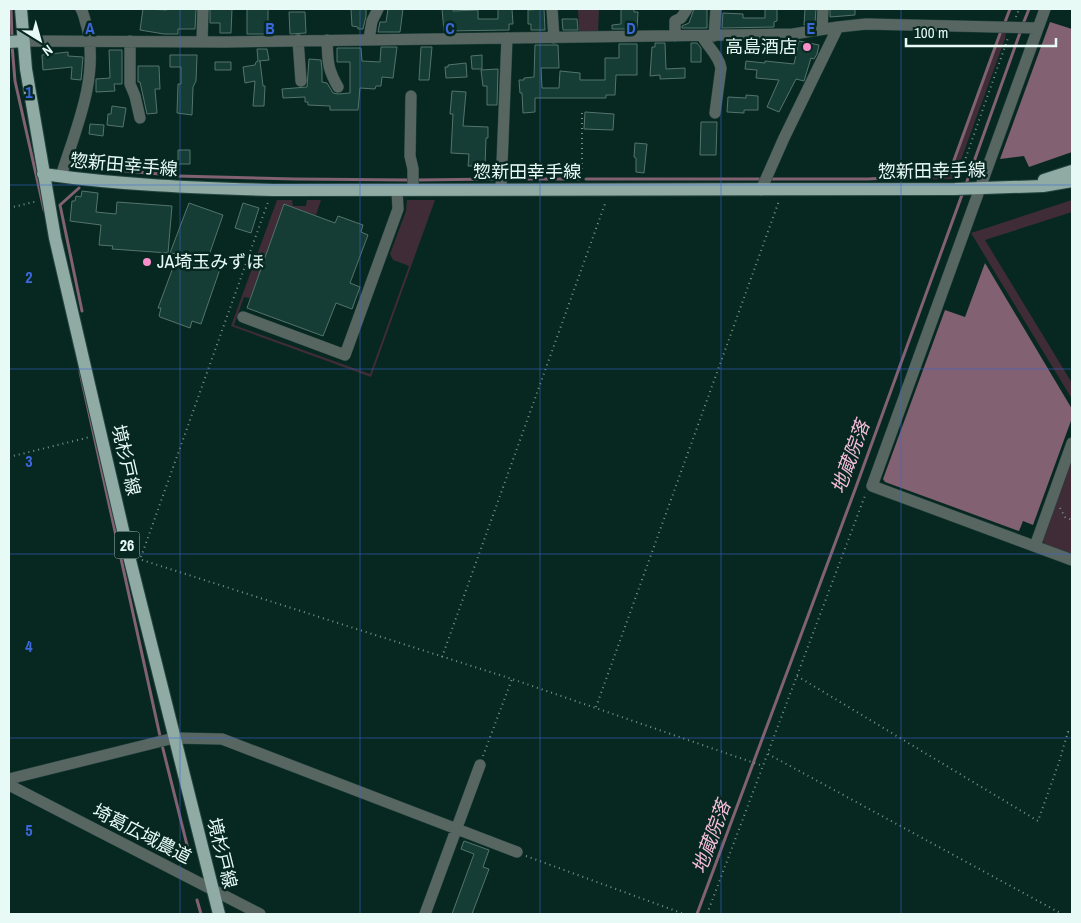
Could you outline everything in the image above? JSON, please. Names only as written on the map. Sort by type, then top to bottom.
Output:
[{"type":"main road","name":"境杉戸線","points":[[21,9],[23,41],[54,238],[129,556],[219,914]]},
{"type":"main road","points":[[9,42],[23,41]]},
{"type":"main road","name":"惣新田幸手線","points":[[1012,187],[1042,181],[1072,171]]},
{"type":"main road","name":"惣新田幸手線","points":[[43,174],[167,187],[273,190],[957,189],[1043,186],[1072,181]]},
{"type":"street","points":[[61,176],[78,126],[89,81],[90,41],[81,9]]},
{"type":"street","points":[[202,9],[202,42]]},
{"type":"street","points":[[369,39],[372,21],[378,9]]},
{"type":"street","points":[[552,9],[554,38]]},
{"type":"street","points":[[675,36],[675,21],[681,18],[686,9]]},
{"type":"street","points":[[716,9],[708,36],[708,48],[720,62],[721,68],[716,113]]},
{"type":"street","points":[[822,29],[823,9]]},
{"type":"street","points":[[1045,9],[976,188],[872,486],[1072,560]]},
{"type":"street","points":[[23,41],[202,42],[708,36],[793,34],[838,26],[866,24],[1038,28]]},
{"type":"street","points":[[761,190],[838,26]]},
{"type":"street","points":[[501,189],[507,38]]},
{"type":"street","points":[[298,40],[301,82]]},
{"type":"street","points":[[327,40],[329,72],[338,87]]},
{"type":"street","points":[[130,42],[130,84],[140,118]]},
{"type":"street","points":[[411,96],[410,156],[413,169],[413,190]]},
{"type":"street","points":[[243,317],[345,354],[398,209],[397,190]]},
{"type":"street","points":[[1035,546],[1072,443]]},
{"type":"street","points":[[9,779],[174,738],[222,739],[517,852]]},
{"type":"street","points":[[425,914],[480,765]]},
{"type":"street","name":"埼葛広域農道","points":[[9,785],[260,914]]},
{"type":"path","points":[[957,189],[1019,9]]},
{"type":"path","points":[[582,111],[581,164],[583,190]]},
{"type":"path","points":[[273,190],[140,560],[512,679],[763,766]]},
{"type":"path","points":[[442,657],[610,190]]},
{"type":"path","points":[[596,708],[784,190]]},
{"type":"path","points":[[9,208],[47,199]]},
{"type":"path","points":[[9,457],[102,435]]},
{"type":"path","points":[[707,914],[866,492],[872,486]]},
{"type":"path","points":[[1059,506],[1063,514],[1072,520]]},
{"type":"path","points":[[797,676],[1038,821],[1060,762],[1068,732],[1072,733]]},
{"type":"path","points":[[480,765],[512,679]]},
{"type":"path","points":[[768,754],[1062,914]]},
{"type":"path","points":[[517,852],[684,914]]},
{"type":"shaded area","points":[[578,9],[599,9],[598,34],[579,34]]},
{"type":"shaded area","points":[[1050,22],[1072,29],[1072,152],[1029,167],[1024,156],[1000,159]]},
{"type":"shaded area","points":[[1002,31],[1006,31],[1005,39],[954,179],[867,181],[950,175]]},
{"type":"shaded area","points":[[277,200],[292,200],[293,206],[306,206],[307,200],[321,200],[316,215],[284,204],[250,298],[244,297],[234,325],[370,374],[409,266],[393,260],[390,254],[406,211],[407,200],[435,200],[371,377],[231,326]]},
{"type":"shaded area","points":[[1072,200],[1072,212],[985,240],[1072,383],[1072,399],[971,233]]},
{"type":"shaded area","points":[[985,263],[1072,409],[1072,418],[1033,525],[1023,521],[1019,531],[885,482],[883,479],[945,310],[965,317]]},
{"type":"shaded area","points":[[1072,458],[1072,556],[1045,546],[1042,539]]},
{"type":"building","points":[[143,9],[196,9],[195,29],[178,29],[178,34],[140,30]]},
{"type":"building","points":[[210,9],[232,9],[231,33],[220,33],[220,23],[210,23]]},
{"type":"building","points":[[247,9],[268,9],[268,34],[247,34]]},
{"type":"building","points":[[351,9],[366,9],[363,29],[352,26]]},
{"type":"building","points":[[388,9],[403,9],[400,32],[378,32],[380,22],[386,22]]},
{"type":"building","points":[[442,9],[453,9],[453,11],[478,10],[478,19],[498,19],[498,9],[512,9],[513,24],[509,24],[509,30],[444,31]]},
{"type":"building","points":[[544,9],[545,30],[531,30],[531,24],[528,24],[528,10]]},
{"type":"building","points":[[621,9],[634,9],[634,12],[638,12],[637,29],[612,29],[612,25],[621,24]]},
{"type":"building","points":[[694,9],[707,9],[707,28],[682,28],[682,26],[689,23]]},
{"type":"building","points":[[765,9],[777,9],[777,21],[774,22],[774,27],[722,28],[723,13],[743,14],[743,18],[765,18]]},
{"type":"building","points":[[805,9],[816,9],[815,23],[804,25]]},
{"type":"building","points":[[830,9],[855,9],[855,15],[830,17]]},
{"type":"building","points":[[289,12],[305,12],[306,33],[290,34]]},
{"type":"building","points":[[562,19],[577,19],[578,30],[563,30]]},
{"type":"building","points":[[799,41],[819,45],[817,54],[814,59],[811,58],[804,81],[796,79],[779,112],[767,107],[779,80],[756,78],[757,70],[745,69],[746,61],[794,64]]},
{"type":"building","points":[[655,43],[665,43],[666,69],[685,68],[685,78],[660,79],[660,75],[650,76],[652,47],[655,47]]},
{"type":"building","points":[[691,43],[697,43],[701,48],[701,62],[691,62]]},
{"type":"building","points":[[619,44],[637,44],[637,75],[616,75],[615,95],[606,95],[606,98],[535,98],[535,112],[523,113],[519,80],[534,77],[535,45],[558,45],[559,68],[541,68],[542,88],[559,88],[560,71],[580,73],[580,80],[605,80],[605,58],[619,58]]},
{"type":"building","points":[[381,47],[397,47],[393,78],[382,77],[381,86],[376,86],[375,89],[360,88],[358,110],[330,110],[330,106],[308,105],[308,102],[305,102],[305,97],[283,98],[282,89],[307,87],[309,59],[321,60],[322,82],[327,83],[333,93],[350,93],[350,62],[337,62],[337,48],[361,48],[362,61],[380,62]]},
{"type":"building","points":[[421,47],[432,47],[429,80],[419,80]]},
{"type":"building","points":[[257,49],[267,49],[269,60],[259,61],[263,86],[265,86],[264,106],[253,106],[255,81],[245,83],[243,67],[255,65],[258,61]]},
{"type":"building","points":[[109,50],[122,50],[122,84],[114,84],[115,91],[96,92],[96,79],[110,78]]},
{"type":"building","points":[[68,52],[68,56],[83,57],[81,80],[71,79],[72,67],[43,70],[42,55]]},
{"type":"building","points":[[170,55],[197,55],[192,115],[177,113],[178,84],[181,84],[181,67],[170,67]]},
{"type":"building","points":[[482,55],[482,69],[472,69],[471,56]]},
{"type":"building","points":[[215,62],[231,62],[231,70],[215,70]]},
{"type":"building","points":[[466,63],[467,77],[446,78],[445,67]]},
{"type":"building","points":[[138,66],[159,66],[160,89],[155,89],[157,113],[147,114],[140,82],[138,82]]},
{"type":"building","points":[[498,69],[497,105],[487,105],[487,86],[483,86],[481,70]]},
{"type":"building","points":[[452,91],[466,92],[463,126],[488,127],[485,166],[468,166],[469,154],[451,153],[453,114],[450,114]]},
{"type":"building","points":[[746,95],[758,96],[758,110],[744,110],[744,113],[727,112],[728,97],[746,98]]},
{"type":"building","points":[[112,106],[126,108],[123,127],[107,125],[108,114],[111,114]]},
{"type":"building","points":[[585,112],[614,114],[613,130],[584,129]]},
{"type":"building","points":[[701,122],[717,122],[716,155],[700,155]]},
{"type":"building","points":[[90,124],[104,125],[103,136],[89,134]]},
{"type":"building","points":[[635,143],[647,144],[644,173],[636,172]]},
{"type":"building","points":[[178,150],[190,150],[190,164],[178,164]]},
{"type":"building","points":[[82,191],[98,193],[96,212],[116,214],[117,202],[172,206],[168,253],[112,249],[113,246],[99,245],[101,225],[70,221],[72,201],[75,201],[76,196],[81,197]]},
{"type":"building","points":[[189,203],[223,215],[207,261],[221,266],[201,324],[192,321],[190,328],[160,317],[161,308],[158,308],[178,254],[170,253]]},
{"type":"building","points":[[243,203],[259,208],[251,233],[235,228]]},
{"type":"building","points":[[284,204],[335,223],[338,216],[363,225],[361,232],[368,235],[350,283],[360,287],[352,309],[336,303],[323,336],[247,308]]},
{"type":"building","points":[[464,841],[489,850],[483,867],[489,869],[472,914],[452,914],[474,854],[461,849]]},
{"type":"waterway","points":[[11,9],[12,38]]},
{"type":"waterway","points":[[1005,22],[1010,9]]},
{"type":"waterway","name":"地蔵院落","points":[[1023,24],[1029,9]]},
{"type":"waterway","name":"地蔵院落","points":[[966,184],[1021,30]]},
{"type":"waterway","points":[[771,179],[868,179],[949,174],[1001,31]]},
{"type":"waterway","points":[[12,45],[15,81],[44,210]]},
{"type":"waterway","points":[[81,169],[81,167],[171,175]]},
{"type":"waterway","points":[[177,176],[410,180]]},
{"type":"waterway","points":[[416,180],[498,179]]},
{"type":"waterway","points":[[505,179],[579,179]]},
{"type":"waterway","points":[[586,179],[759,179]]},
{"type":"waterway","points":[[79,188],[60,205],[82,311]]},
{"type":"waterway","name":"地蔵院落","points":[[697,914],[856,487],[963,192]]},
{"type":"waterway","points":[[80,372],[160,736]]},
{"type":"waterway","points":[[162,745],[189,853]]},
{"type":"waterway","points":[[197,900],[201,914]]},
{"type":"place","name":"高島酒店","points":[[807,47]]},
{"type":"place","name":"JA埼玉みずほ","points":[[147,262]]}]
